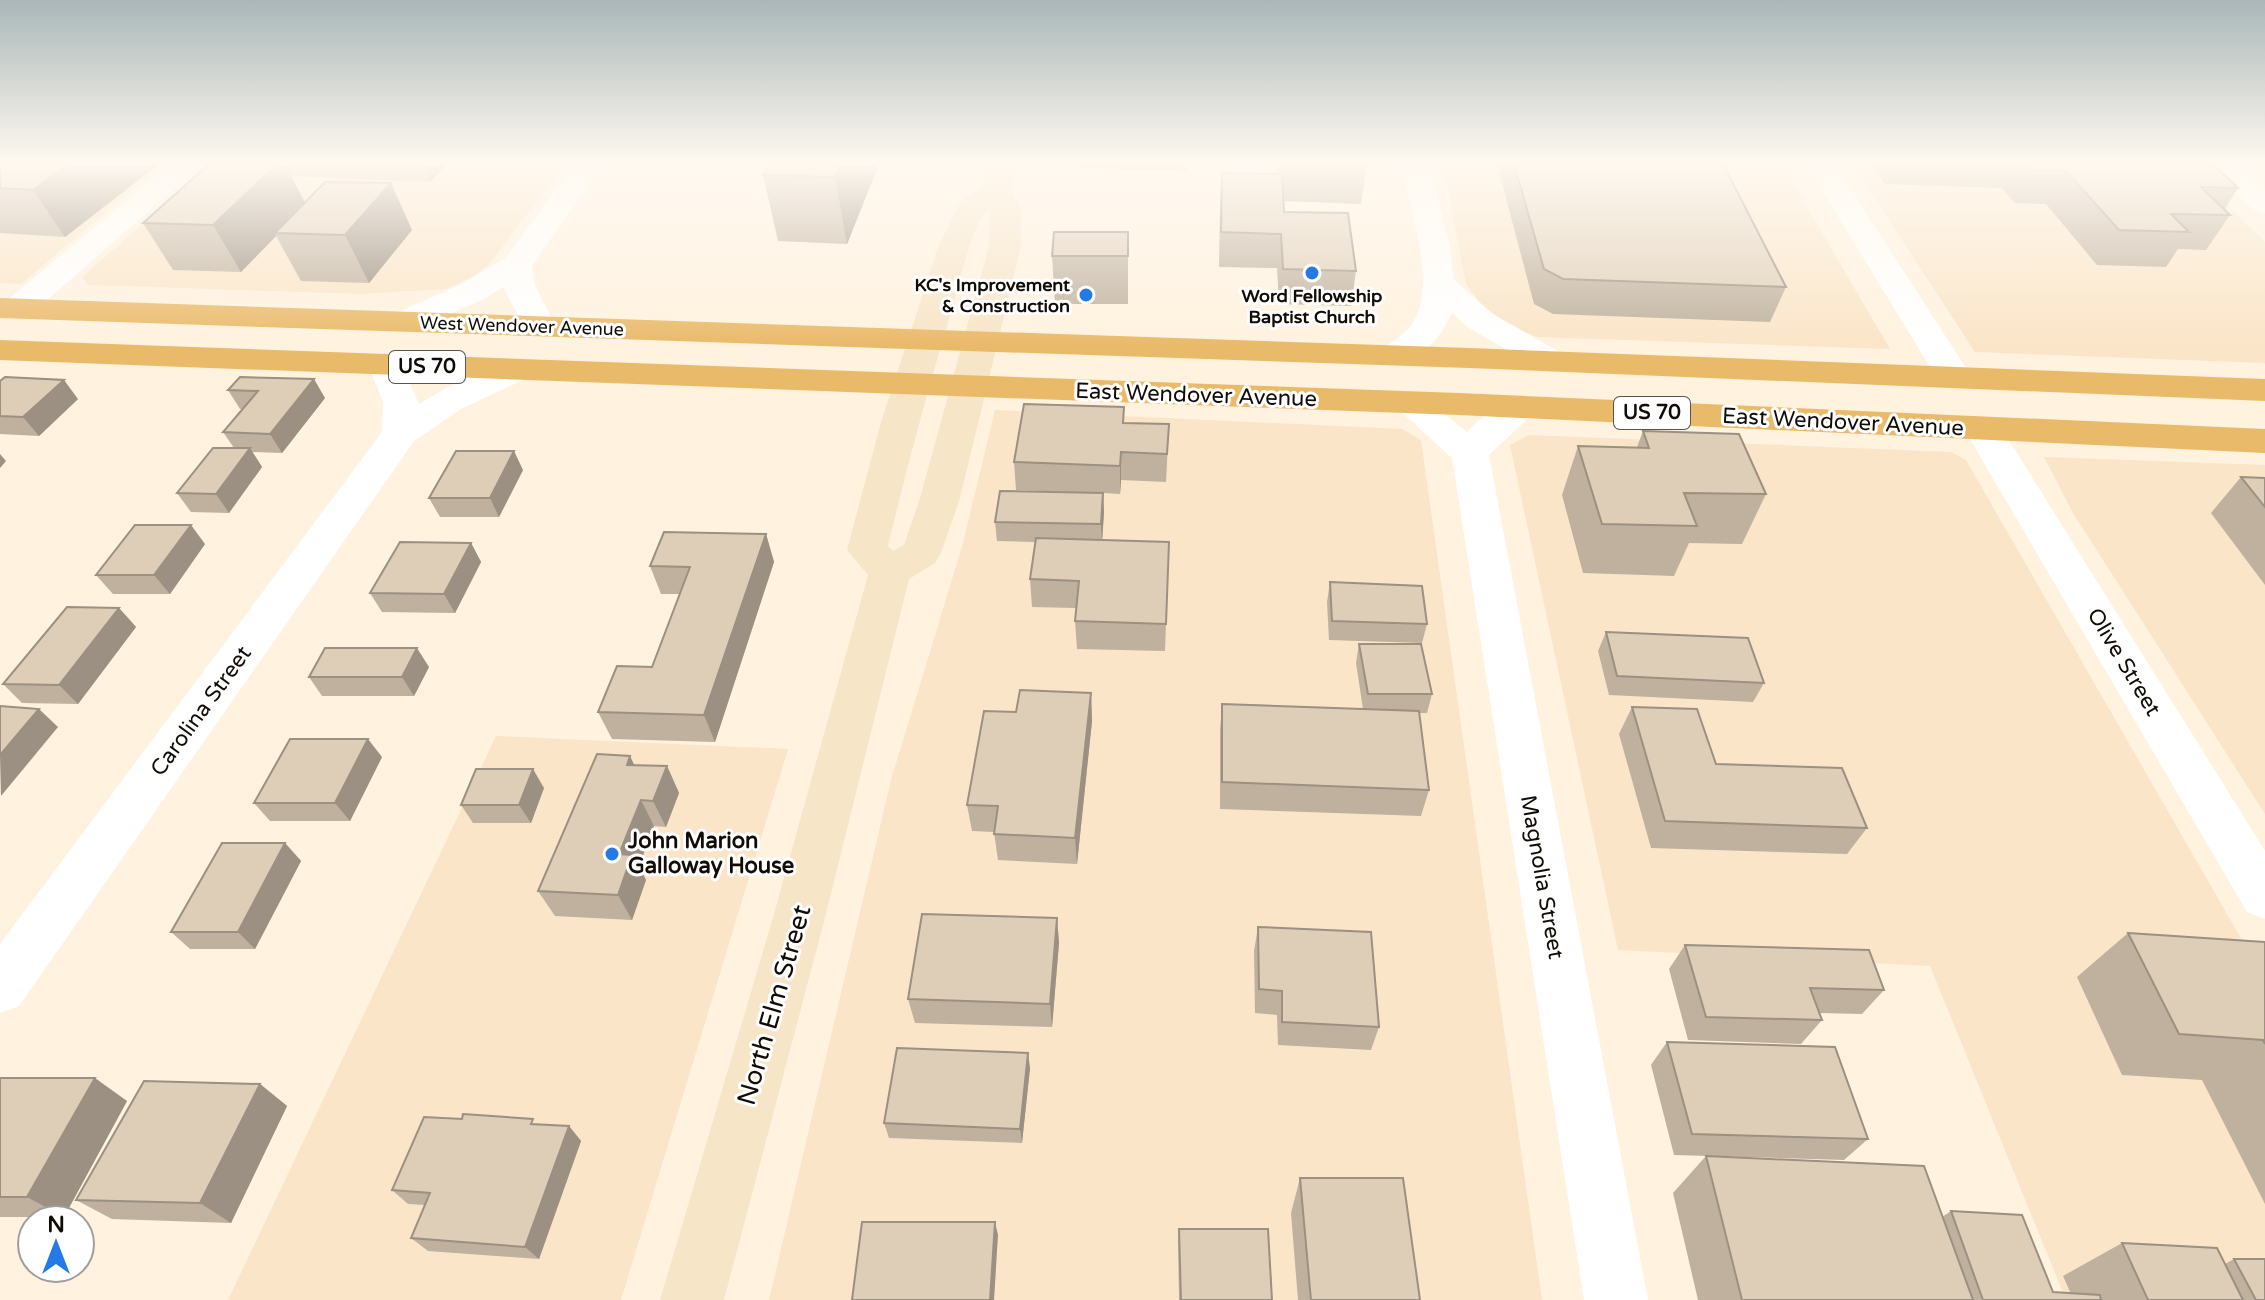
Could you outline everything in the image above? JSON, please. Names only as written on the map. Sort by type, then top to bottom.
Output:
[{"type":"highway","name":"West Wendover Avenue","points":[[6,311],[1396,355]]},
{"type":"highway","name":"US 70","points":[[0,350],[517,370]]},
{"type":"highway","name":"US 70","points":[[1396,355],[2265,390]]},
{"type":"highway","name":"East Wendover Avenue","points":[[517,370],[1408,402],[2265,441]]},
{"type":"main road","points":[[964,225],[899,422],[867,550],[890,571],[921,553],[940,498],[1005,246],[1006,225]]},
{"type":"main road","name":"North Elm Street","points":[[692,1300],[800,914],[890,571]]},
{"type":"street","points":[[6,311],[113,225]]},
{"type":"street","points":[[403,322],[472,292],[516,265],[546,225]]},
{"type":"street","points":[[1396,355],[1429,326],[1436,311],[1440,285],[1428,225]]},
{"type":"street","points":[[1858,225],[1954,377]]},
{"type":"street","points":[[516,265],[519,286],[539,326]]},
{"type":"street","points":[[1440,285],[1481,321],[1551,361]]},
{"type":"street","points":[[386,365],[401,402],[401,433]]},
{"type":"street","name":"Carolina Street","points":[[0,988],[401,433],[448,401],[517,370]]},
{"type":"street","points":[[1408,402],[1470,454],[1482,438],[1522,407]]},
{"type":"street","name":"Olive Street","points":[[1983,429],[2265,896]]},
{"type":"street","name":"Magnolia Street","points":[[1470,454],[1616,1300]]},
{"type":"shaded area","points":[[0,225],[91,225],[21,284],[0,283]]},
{"type":"shaded area","points":[[142,225],[519,225],[489,264],[474,276],[446,289],[361,294],[88,285],[82,277]]},
{"type":"shaded area","points":[[1455,225],[1817,225],[1890,349],[1538,337],[1517,329],[1483,307],[1466,284]]},
{"type":"shaded area","points":[[1892,225],[2247,225],[2265,242],[2265,363],[1975,352]]},
{"type":"shaded area","points":[[995,410],[1402,429],[1421,440],[1542,1300],[769,1300],[891,780],[963,543]]},
{"type":"shaded area","points":[[1529,435],[1951,452],[1966,460],[2265,980],[2265,1300],[2066,1300],[1930,966],[1618,950],[1510,445]]},
{"type":"shaded area","points":[[2044,457],[2265,465],[2265,814],[2073,513]]},
{"type":"shaded area","points":[[496,736],[788,749],[621,1300],[228,1300]]},
{"type":"building","points":[[283,225],[354,225],[345,235],[275,233]]},
{"type":"building","points":[[1221,225],[1350,225],[1356,271],[1283,269],[1281,234],[1221,232]]},
{"type":"building","points":[[1531,225],[1754,225],[1786,287],[1563,279],[1544,269]]},
{"type":"building","points":[[2114,225],[2182,225],[2189,232],[2119,230]]},
{"type":"building","points":[[1054,232],[1128,232],[1128,256],[1052,256]]},
{"type":"building","points":[[5,377],[64,380],[23,417],[0,416],[0,381]]},
{"type":"building","points":[[240,377],[314,379],[270,434],[223,432],[258,391],[228,390]]},
{"type":"building","points":[[1024,404],[1124,407],[1123,423],[1169,424],[1167,454],[1121,452],[1120,466],[1014,462]]},
{"type":"building","points":[[1643,431],[1739,434],[1766,494],[1684,493],[1697,526],[1602,524],[1578,446],[1649,448]]},
{"type":"building","points":[[213,448],[250,448],[216,494],[177,493]]},
{"type":"building","points":[[456,451],[514,451],[490,498],[429,498]]},
{"type":"building","points":[[2241,477],[2265,478],[2265,507]]},
{"type":"building","points":[[1000,491],[1103,493],[1101,524],[995,522]]},
{"type":"building","points":[[135,525],[191,525],[154,575],[96,575]]},
{"type":"building","points":[[664,532],[766,534],[704,715],[598,712],[617,666],[652,667],[690,567],[650,566]]},
{"type":"building","points":[[1036,538],[1169,542],[1166,624],[1075,621],[1079,581],[1030,579]]},
{"type":"building","points":[[400,542],[471,543],[444,594],[370,593]]},
{"type":"building","points":[[1330,582],[1422,586],[1427,624],[1332,621]]},
{"type":"building","points":[[67,607],[119,608],[59,685],[3,684]]},
{"type":"building","points":[[1606,632],[1748,638],[1764,683],[1617,676]]},
{"type":"building","points":[[1359,644],[1421,644],[1432,694],[1368,694]]},
{"type":"building","points":[[325,648],[417,648],[402,677],[309,677]]},
{"type":"building","points":[[1020,690],[1091,693],[1075,838],[994,834],[998,806],[967,805],[984,711],[1016,712]]},
{"type":"building","points":[[1222,704],[1419,711],[1429,790],[1222,782]]},
{"type":"building","points":[[0,706],[39,709],[0,755]]},
{"type":"building","points":[[1632,707],[1697,709],[1716,764],[1842,768],[1867,828],[1665,821]]},
{"type":"building","points":[[290,739],[368,739],[335,803],[254,803]]},
{"type":"building","points":[[597,754],[630,756],[627,765],[667,766],[653,801],[641,800],[619,854],[632,855],[618,895],[538,891]]},
{"type":"building","points":[[476,769],[533,769],[519,805],[461,805]]},
{"type":"building","points":[[222,843],[285,843],[238,932],[171,932]]},
{"type":"building","points":[[922,914],[1057,918],[1050,1004],[908,999]]},
{"type":"building","points":[[1258,927],[1371,932],[1379,1027],[1282,1022],[1282,991],[1259,989]]},
{"type":"building","points":[[2128,933],[2265,942],[2265,1044],[2263,1040],[2179,1034]]},
{"type":"building","points":[[1685,945],[1869,950],[1884,990],[1810,988],[1822,1020],[1706,1017]]},
{"type":"building","points":[[1667,1042],[1835,1047],[1868,1139],[1692,1134]]},
{"type":"building","points":[[897,1048],[1028,1053],[1020,1129],[884,1123]]},
{"type":"building","points":[[0,1078],[95,1078],[27,1197],[0,1197]]},
{"type":"building","points":[[144,1081],[260,1084],[200,1203],[76,1200]]},
{"type":"building","points":[[463,1114],[533,1119],[531,1124],[569,1126],[525,1247],[411,1238],[430,1193],[392,1190],[424,1117],[462,1119]]},
{"type":"building","points":[[1706,1156],[1924,1166],[1973,1300],[1742,1300]]},
{"type":"building","points":[[1300,1178],[1403,1178],[1420,1300],[1311,1300]]},
{"type":"building","points":[[1951,1211],[2022,1215],[2053,1292],[2100,1295],[2101,1300],[1983,1300]]},
{"type":"building","points":[[862,1222],[995,1222],[990,1300],[852,1300]]},
{"type":"building","points":[[1179,1229],[1268,1229],[1272,1300],[1181,1300]]},
{"type":"building","points":[[2122,1243],[2217,1248],[2243,1300],[2148,1300]]},
{"type":"building","points":[[2234,1259],[2265,1259],[2265,1300],[2256,1300]]},
{"type":"place","name":"Word Fellowship Baptist Church","points":[[1312,273]]},
{"type":"place","name":"KC's Improvement & Construction","points":[[1086,295]]},
{"type":"place","name":"John Marion Galloway House","points":[[612,854]]}]
